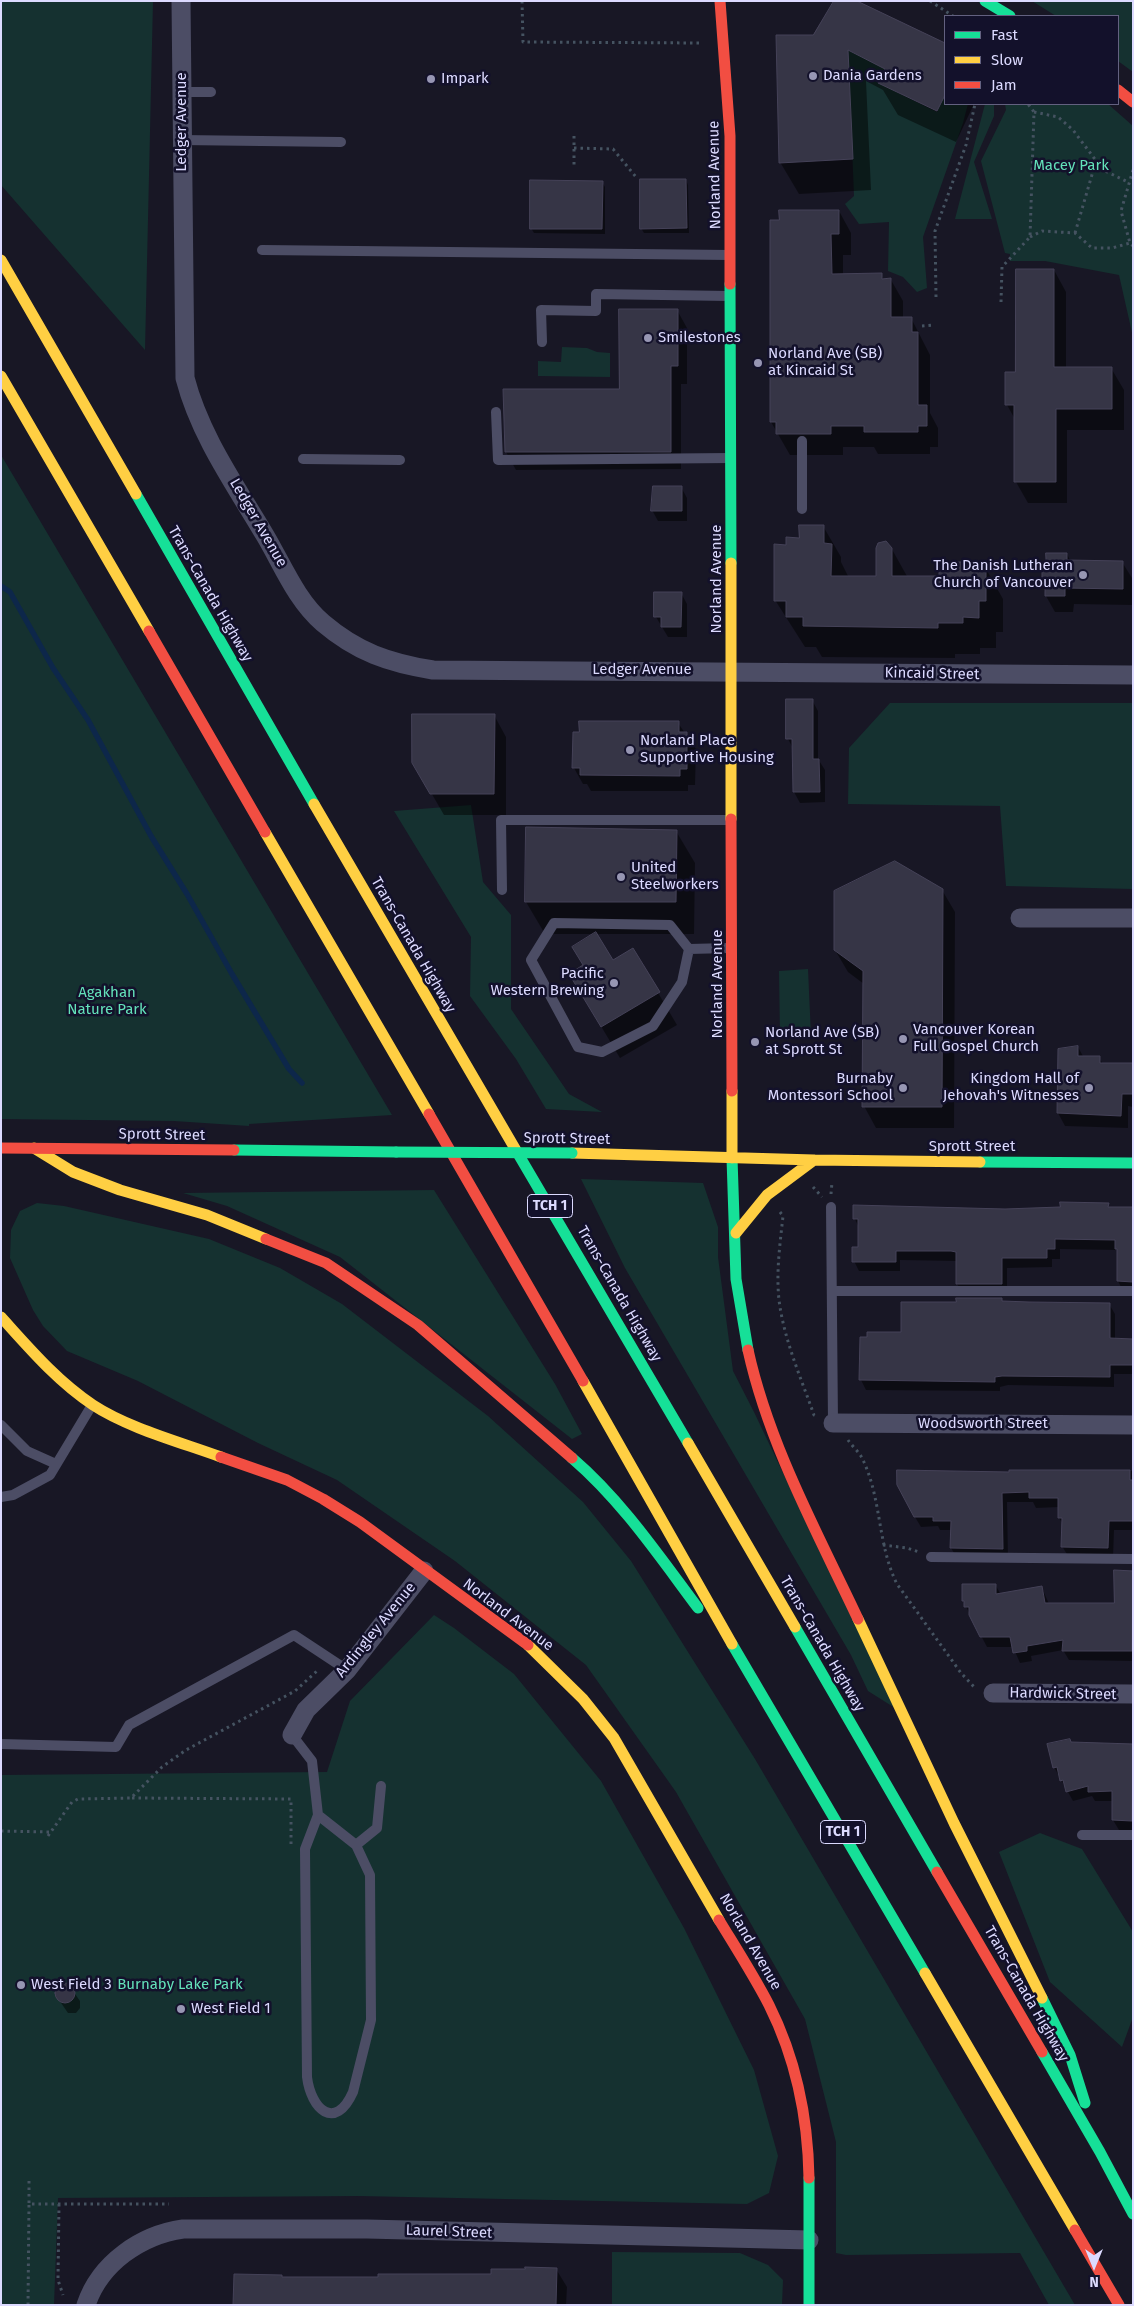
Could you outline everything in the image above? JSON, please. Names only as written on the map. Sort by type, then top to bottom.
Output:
[{"type":"main road","name":"Norland Avenue","points":[[720,1],[730,123],[732,1158],[736,1233],[736,1279],[742,1325],[766,1417],[786,1466],[954,1823],[1070,2055],[1100,2152]]},
{"type":"main road","points":[[985,1],[1008,15]]},
{"type":"main road","points":[[1119,91],[1133,102]]},
{"type":"main road","name":"Trans-Canada Highway","points":[[1,260],[399,952],[598,1288],[1100,2152],[1133,2214]]},
{"type":"main road","name":"TCH 1","points":[[1,376],[643,1484],[740,1658],[1119,2305]]},
{"type":"main road","name":"Sprott Street","points":[[1,1148],[572,1153],[814,1160],[1133,1163]]},
{"type":"main road","points":[[34,1148],[73,1172],[120,1190],[207,1215],[326,1263],[418,1325],[596,1479],[645,1537],[692,1602],[740,1658]]},
{"type":"main road","points":[[736,1233],[767,1195],[814,1160]]},
{"type":"main road","name":"Norland Avenue","points":[[1,1317],[48,1368],[93,1404],[142,1429],[287,1480],[360,1522],[424,1571],[534,1650],[563,1678],[600,1719],[614,1738],[768,2005],[782,2034],[800,2089],[808,2140],[809,2305]]},
{"type":"street","name":"Ledger Avenue","points":[[181,1],[185,378],[191,403],[200,425],[305,604],[321,621],[358,648],[381,659],[405,666],[433,670],[732,671]]},
{"type":"street","name":"Kincaid Street","points":[[732,671],[1133,675]]},
{"type":"street","points":[[1020,918],[1133,918]]},
{"type":"street","name":"Woodsworth Street","points":[[833,1423],[1133,1425]]},
{"type":"street","name":"Ardingley Avenue","points":[[292,1735],[306,1710],[347,1670],[424,1571]]},
{"type":"street","name":"Hardwick Street","points":[[993,1693],[1133,1694]]},
{"type":"street","name":"Laurel Street","points":[[86,2305],[103,2274],[114,2261],[137,2245],[164,2231],[183,2228],[368,2229],[809,2240]]},
{"type":"lane","points":[[181,92],[211,92]]},
{"type":"lane","points":[[181,140],[341,142]]},
{"type":"lane","points":[[262,250],[731,255]]},
{"type":"lane","points":[[542,342],[541,310],[596,311],[596,294],[731,296]]},
{"type":"lane","points":[[496,412],[498,460],[732,458]]},
{"type":"lane","points":[[802,441],[802,508]]},
{"type":"lane","points":[[303,459],[400,460]]},
{"type":"lane","points":[[502,890],[501,820],[732,820]]},
{"type":"lane","points":[[554,923],[670,925],[689,949],[682,982],[653,1026],[602,1052],[578,1047],[531,960],[554,923]]},
{"type":"lane","points":[[689,949],[733,948]]},
{"type":"lane","points":[[831,1207],[833,1423]]},
{"type":"lane","points":[[832,1291],[1133,1292]]},
{"type":"lane","points":[[1,1496],[13,1495],[50,1475],[93,1404]]},
{"type":"lane","points":[[1,1425],[27,1451],[56,1464]]},
{"type":"lane","points":[[931,1557],[1133,1559]]},
{"type":"lane","points":[[1,1744],[116,1747],[129,1724],[294,1635],[347,1670]]},
{"type":"lane","points":[[292,1735],[312,1762],[318,1815],[305,1849],[307,2077],[313,2100],[320,2109],[331,2113],[341,2111],[351,2098],[371,2020],[370,1875],[356,1845],[318,1815]]},
{"type":"lane","points":[[356,1845],[377,1828],[381,1786]]},
{"type":"lane","points":[[1082,1835],[1133,1835]]},
{"type":"path","points":[[522,1],[523,42],[702,43]]},
{"type":"path","points":[[930,1],[951,15]]},
{"type":"path","points":[[936,297],[935,231],[966,145],[975,105]]},
{"type":"path","points":[[1029,105],[1034,112],[1030,237]]},
{"type":"path","points":[[1034,112],[1058,117],[1073,130],[1103,170],[1128,182]]},
{"type":"path","points":[[574,136],[574,168]]},
{"type":"path","points":[[574,148],[613,149],[636,177]]},
{"type":"path","points":[[1075,233],[1096,161]]},
{"type":"path","points":[[1001,302],[1002,268],[1030,237],[1042,231],[1075,233],[1092,248],[1112,248],[1131,245],[1121,211],[1133,170]]},
{"type":"path","points":[[922,326],[933,326]]},
{"type":"path","points":[[776,1205],[783,1216],[778,1258],[779,1300],[786,1336],[814,1415],[833,1423],[861,1457],[872,1488],[882,1545],[890,1570],[897,1584],[961,1673],[976,1689],[993,1693]]},
{"type":"path","points":[[882,1545],[907,1548],[931,1557]]},
{"type":"path","points":[[132,1798],[162,1767],[186,1750],[295,1691],[331,1659]]},
{"type":"path","points":[[48,1836],[68,1805],[78,1799],[291,1799],[291,1849],[305,1849]]},
{"type":"path","points":[[1,1831],[50,1832]]},
{"type":"path","points":[[28,2305],[29,2182]]},
{"type":"path","points":[[29,2204],[169,2204]]},
{"type":"path","points":[[59,2204],[58,2280],[63,2296]]},
{"type":"green space","points":[[1,1],[153,1],[145,350],[1,185]]},
{"type":"green space","points":[[1032,1],[1133,1],[1133,72],[1119,62],[1119,15],[1054,15]]},
{"type":"green space","points":[[848,50],[885,69],[878,83],[937,112],[944,97],[944,105],[968,105],[923,237],[927,288],[917,292],[903,277],[888,271],[889,222],[859,224],[845,204],[854,196]]},
{"type":"green space","points":[[985,105],[994,105],[994,116],[974,162],[992,219],[955,219]]},
{"type":"green space","name":"Macey Park","points":[[1005,105],[1109,105],[1133,126],[1133,337],[1119,275],[1045,261],[1010,261],[1010,254],[1005,253],[981,161],[1006,110]]},
{"type":"green space","points":[[562,347],[587,348],[597,352],[610,353],[610,377],[538,376],[538,361],[561,362]]},
{"type":"green space","name":"Agakhan Nature Park","points":[[1,455],[392,1115],[249,1124],[249,1126],[174,1121],[1,1119]]},
{"type":"green space","points":[[890,703],[1133,703],[1133,889],[1006,886],[1000,806],[848,804],[849,748]]},
{"type":"green space","points":[[471,805],[483,882],[511,915],[511,1009],[569,1094],[602,1112],[546,1109],[516,1059],[470,996],[471,937],[394,811]]},
{"type":"green space","points":[[808,969],[811,1036],[780,1036],[779,971]]},
{"type":"green space","points":[[581,1179],[703,1183],[718,1227],[718,1257],[733,1371],[895,1708],[868,1691],[851,1655],[625,1268]]},
{"type":"green space","points":[[434,1190],[555,1384],[582,1434],[572,1439],[340,1257],[227,1206],[183,1193]]},
{"type":"green space","points":[[37,1203],[64,1206],[209,1239],[280,1268],[342,1304],[488,1416],[583,1502],[631,1561],[755,1759],[1075,2305],[1049,2305],[1020,2253],[846,2255],[836,2253],[836,2142],[805,2019],[676,1792],[586,1665],[455,1561],[337,1480],[258,1443],[138,1381],[67,1351],[43,1326],[33,1310],[10,1258],[11,1230],[20,1211]]},
{"type":"green space","name":"Burnaby Lake Park","points":[[434,1615],[514,1674],[601,1781],[684,1928],[754,2070],[778,2156],[769,2193],[747,2204],[359,2196],[58,2198],[54,2305],[1,2305],[1,1775],[327,1772],[350,1701]]},
{"type":"green space","points":[[1040,1833],[1082,1849],[1133,1932],[1133,2017],[1122,2047],[1050,1982],[999,1852]]},
{"type":"green space","points":[[612,2252],[740,2253],[768,2265],[783,2280],[782,2305],[612,2305]]},
{"type":"building","name":"Dania Gardens","points":[[834,1],[857,1],[944,43],[944,97],[937,111],[878,83],[885,69],[848,50],[853,159],[779,163],[776,35],[813,35]]},
{"type":"building","points":[[640,179],[686,179],[687,228],[640,229]]},
{"type":"building","points":[[530,180],[603,181],[602,229],[530,229]]},
{"type":"building","points":[[779,210],[839,210],[839,234],[831,234],[832,274],[882,273],[882,279],[891,278],[891,317],[912,317],[912,332],[918,332],[918,405],[927,405],[927,426],[918,426],[918,432],[864,432],[864,426],[831,426],[831,434],[776,434],[776,422],[770,422],[770,220],[779,220]]},
{"type":"building","points":[[1016,269],[1054,269],[1054,367],[1112,367],[1112,409],[1056,409],[1056,482],[1014,482],[1014,405],[1005,405],[1005,372],[1015,372]]},
{"type":"building","points":[[619,309],[678,309],[678,366],[671,366],[671,452],[505,452],[503,389],[619,389]]},
{"type":"building","points":[[653,486],[682,486],[682,511],[651,511]]},
{"type":"building","points":[[799,525],[824,525],[824,543],[832,544],[831,576],[876,576],[876,548],[878,543],[886,541],[892,548],[892,576],[939,576],[939,562],[977,562],[977,568],[986,568],[986,601],[979,601],[979,618],[963,617],[963,623],[938,623],[938,628],[803,626],[803,617],[786,617],[786,601],[774,601],[774,544],[786,545],[786,537],[799,538]]},
{"type":"building","name":"The Danish Lutheran Church of Vancouver","points":[[1046,553],[1067,553],[1067,560],[1123,561],[1123,589],[1065,588],[1065,596],[1045,596],[1045,585],[1042,585],[1042,565],[1046,565]]},
{"type":"building","points":[[654,592],[682,592],[681,627],[661,627],[661,617],[654,617]]},
{"type":"building","points":[[786,699],[813,699],[813,759],[819,759],[820,792],[793,792],[792,739],[786,739]]},
{"type":"building","points":[[412,714],[495,714],[494,794],[430,794],[412,763]]},
{"type":"building","name":"Norland Place Supportive Housing","points":[[579,721],[679,721],[679,732],[687,732],[687,769],[680,769],[680,776],[580,775],[580,768],[572,768],[573,732],[579,732]]},
{"type":"building","points":[[526,827],[677,830],[676,902],[525,902]]},
{"type":"building","name":"Vancouver Korean Full Gospel Church","points":[[895,861],[943,889],[942,1107],[862,1107],[863,971],[834,950],[834,891]]},
{"type":"building","name":"Pacific Western Brewing","points":[[596,932],[613,960],[633,948],[660,992],[601,1027],[569,974],[583,965],[572,947]]},
{"type":"building","name":"Kingdom Hall of Jehovah's Witnesses","points":[[1078,1046],[1078,1056],[1100,1056],[1100,1063],[1133,1063],[1133,1094],[1122,1094],[1121,1116],[1057,1113],[1058,1049]]},
{"type":"building","points":[[1060,1202],[1109,1203],[1108,1207],[1133,1207],[1133,1282],[1117,1281],[1117,1249],[1115,1249],[1115,1240],[1055,1239],[1055,1249],[1047,1249],[1047,1258],[1002,1258],[1002,1284],[956,1284],[956,1252],[951,1251],[896,1251],[896,1262],[852,1262],[852,1247],[858,1247],[858,1219],[853,1219],[853,1205],[1005,1209],[1060,1207]]},
{"type":"building","points":[[956,1298],[1002,1298],[1002,1301],[1029,1302],[1110,1303],[1110,1338],[1133,1339],[1133,1365],[1110,1365],[1110,1377],[1002,1376],[995,1377],[995,1382],[859,1380],[860,1337],[867,1337],[867,1332],[901,1332],[901,1302],[956,1302]]},
{"type":"building","points":[[897,1470],[1009,1472],[1009,1470],[1130,1470],[1130,1480],[1133,1480],[1133,1521],[1109,1521],[1108,1548],[1061,1547],[1062,1518],[1058,1518],[1058,1498],[1029,1498],[1029,1492],[1002,1493],[1003,1549],[950,1548],[951,1521],[933,1521],[933,1517],[914,1517],[897,1485]]},
{"type":"building","points":[[1114,1570],[1133,1571],[1132,1651],[1062,1651],[1063,1640],[1027,1646],[1027,1651],[1013,1653],[1010,1637],[980,1637],[969,1615],[969,1607],[964,1607],[964,1601],[962,1601],[962,1584],[996,1584],[996,1594],[1042,1586],[1045,1603],[1114,1603]]},
{"type":"building","points":[[1070,1739],[1071,1742],[1133,1744],[1132,1821],[1112,1820],[1112,1791],[1088,1792],[1088,1786],[1066,1792],[1063,1780],[1060,1781],[1057,1767],[1053,1768],[1047,1744]]},
{"type":"building","points":[[65,1983],[72,1986],[75,1993],[72,2000],[65,2003],[58,2000],[55,1993],[58,1986]]},
{"type":"building","points":[[525,2267],[557,2268],[556,2305],[233,2305],[234,2274],[282,2275],[282,2277],[378,2277],[378,2274],[491,2274],[491,2269],[525,2269]]},
{"type":"waterway","points":[[1,586],[10,592],[53,668],[88,720],[151,836],[187,894],[232,974],[289,1069],[302,1083]]},
{"type":"traffic: fast","points":[[985,1],[1008,15]]},
{"type":"traffic: fast","points":[[730,284],[731,563]]},
{"type":"traffic: fast","points":[[136,494],[314,804]]},
{"type":"traffic: fast","points":[[234,1150],[396,1152]]},
{"type":"traffic: fast","points":[[396,1152],[572,1153]]},
{"type":"traffic: fast","points":[[517,1152],[688,1443]]},
{"type":"traffic: fast","points":[[732,1158],[736,1279],[748,1350]]},
{"type":"traffic: fast","points":[[980,1162],[1133,1163]]},
{"type":"traffic: fast","points":[[572,1458],[624,1511],[698,1608]]},
{"type":"traffic: fast","points":[[795,1627],[937,1872]]},
{"type":"traffic: fast","points":[[732,1644],[925,1973]]},
{"type":"traffic: fast","points":[[1042,1998],[1070,2055],[1085,2103]]},
{"type":"traffic: fast","points":[[1042,2052],[1100,2152],[1133,2214]]},
{"type":"traffic: fast","points":[[809,2178],[809,2305]]},
{"type":"traffic: slow","points":[[1,260],[136,494]]},
{"type":"traffic: slow","points":[[1,376],[149,631]]},
{"type":"traffic: slow","points":[[731,563],[731,819]]},
{"type":"traffic: slow","points":[[314,804],[517,1152]]},
{"type":"traffic: slow","points":[[265,832],[429,1114]]},
{"type":"traffic: slow","points":[[732,1091],[732,1158]]},
{"type":"traffic: slow","points":[[34,1148],[73,1172],[120,1190],[207,1215],[266,1239]]},
{"type":"traffic: slow","points":[[572,1153],[814,1160],[980,1162]]},
{"type":"traffic: slow","points":[[736,1233],[767,1195],[814,1160]]},
{"type":"traffic: slow","points":[[1,1317],[55,1375],[93,1405],[138,1428],[221,1457]]},
{"type":"traffic: slow","points":[[583,1381],[732,1644]]},
{"type":"traffic: slow","points":[[688,1443],[795,1627]]},
{"type":"traffic: slow","points":[[858,1619],[954,1823],[1042,1998]]},
{"type":"traffic: slow","points":[[528,1645],[583,1699],[614,1738],[719,1920]]},
{"type":"traffic: slow","points":[[925,1973],[1075,2230]]},
{"type":"traffic: jam","points":[[720,1],[730,136],[730,284]]},
{"type":"traffic: jam","points":[[1119,91],[1133,102]]},
{"type":"traffic: jam","points":[[149,631],[265,832]]},
{"type":"traffic: jam","points":[[731,819],[732,1091]]},
{"type":"traffic: jam","points":[[429,1114],[583,1381]]},
{"type":"traffic: jam","points":[[1,1148],[234,1150]]},
{"type":"traffic: jam","points":[[266,1239],[326,1263],[418,1325],[572,1458]]},
{"type":"traffic: jam","points":[[748,1350],[768,1420],[781,1454],[858,1619]]},
{"type":"traffic: jam","points":[[221,1457],[287,1480],[323,1499],[360,1522],[528,1645]]},
{"type":"traffic: jam","points":[[937,1872],[1042,2052]]},
{"type":"traffic: jam","points":[[719,1920],[769,2005],[786,2046],[799,2089],[803,2111],[809,2178]]},
{"type":"traffic: jam","points":[[1075,2230],[1119,2305]]},
{"type":"place","name":"Dania Gardens","points":[[813,76]]},
{"type":"place","name":"Impark","points":[[431,79]]},
{"type":"place","name":"Smilestones","points":[[648,338]]},
{"type":"place","name":"Norland Ave (SB) at Kincaid St","points":[[758,363]]},
{"type":"place","name":"The Danish Lutheran Church of Vancouver","points":[[1083,575]]},
{"type":"place","name":"Norland Place Supportive Housing","points":[[630,750]]},
{"type":"place","name":"United Steelworkers","points":[[621,877]]},
{"type":"place","name":"Pacific Western Brewing","points":[[614,983]]},
{"type":"place","name":"Vancouver Korean Full Gospel Church","points":[[903,1039]]},
{"type":"place","name":"Norland Ave (SB) at Sprott St","points":[[755,1042]]},
{"type":"place","name":"Burnaby Montessori School","points":[[903,1088]]},
{"type":"place","name":"Kingdom Hall of Jehovah's Witnesses","points":[[1089,1088]]},
{"type":"place","name":"West Field 3","points":[[21,1985]]},
{"type":"place","name":"West Field 1","points":[[181,2009]]}]
